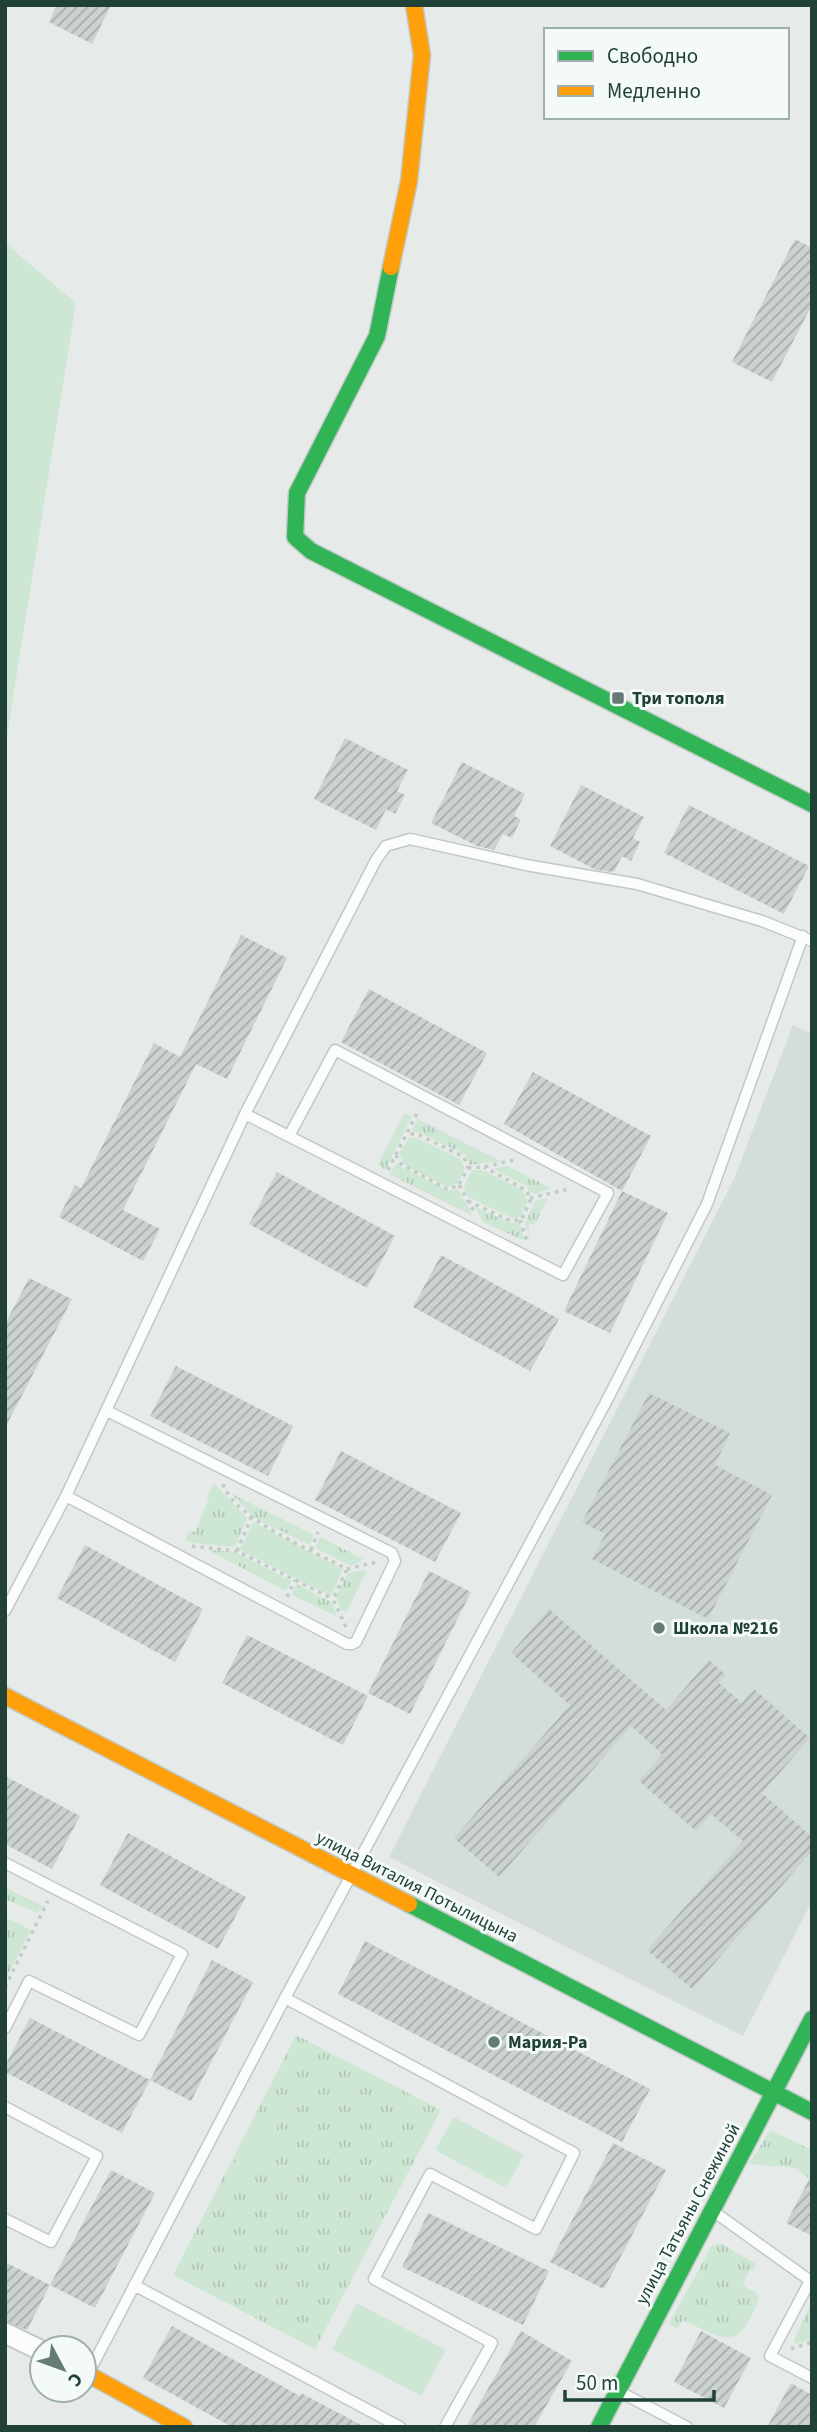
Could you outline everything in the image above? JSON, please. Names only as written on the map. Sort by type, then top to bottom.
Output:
[{"type":"street","points":[[414,5],[422,55],[410,181],[377,336],[297,493],[295,537],[311,551],[812,804]]},
{"type":"street","name":"улица Виталия Потылицына","points":[[5,1696],[812,2112]]},
{"type":"street","name":"улица Татьяны Снежиной","points":[[599,2427],[812,2020]]},
{"type":"street","points":[[5,2333],[28,2344]]},
{"type":"street","points":[[98,2380],[184,2427]]},
{"type":"lane","points":[[5,1611],[66,1496],[246,1114],[376,860],[386,846],[410,839],[526,865],[637,884],[762,921],[807,939],[707,1204],[605,1404],[98,2351]]},
{"type":"lane","points":[[246,1114],[289,1136],[381,1183],[563,1275],[608,1193],[335,1050],[289,1136]]},
{"type":"lane","points":[[66,1496],[347,1644],[355,1644],[395,1558],[390,1551],[107,1411]]},
{"type":"lane","points":[[5,1863],[182,1954],[139,2035],[29,1980],[5,2028]]},
{"type":"lane","points":[[285,1998],[574,2153],[536,2230],[430,2174],[374,2280],[492,2343],[445,2427]]},
{"type":"lane","points":[[5,2107],[97,2156],[51,2242],[5,2219]]},
{"type":"lane","points":[[712,2211],[811,2282],[770,2356],[812,2378]]},
{"type":"lane","points":[[134,2285],[400,2427]]},
{"type":"lane","points":[[616,2390],[687,2427]]},
{"type":"path","points":[[381,1183],[425,1097]]},
{"type":"path","points":[[396,1155],[401,1164],[447,1189],[459,1185],[468,1168],[464,1157],[419,1135],[407,1133]]},
{"type":"path","points":[[468,1168],[525,1157],[531,1152]]},
{"type":"path","points":[[468,1201],[511,1221],[522,1219],[530,1198],[526,1190],[484,1167]]},
{"type":"path","points":[[459,1185],[477,1217],[478,1232]]},
{"type":"path","points":[[530,1198],[593,1185]]},
{"type":"path","points":[[216,1465],[225,1491],[251,1518],[347,1569],[395,1558]]},
{"type":"path","points":[[237,1551],[251,1518]]},
{"type":"path","points":[[162,1546],[199,1546],[237,1551],[333,1599],[355,1644]]},
{"type":"path","points":[[333,1599],[347,1569]]},
{"type":"path","points":[[5,1987],[54,1888]]},
{"type":"shaded area","name":"Школа №216","points":[[793,1025],[812,1034],[812,1901],[743,2036],[389,1857],[734,1179]]},
{"type":"green space","points":[[5,243],[76,303],[5,748]]},
{"type":"green space","points":[[403,1115],[412,1116],[385,1171],[378,1164]]},
{"type":"green space","points":[[418,1118],[501,1161],[470,1165],[466,1155],[414,1132],[412,1129]]},
{"type":"green space","points":[[409,1138],[417,1138],[460,1159],[465,1169],[457,1184],[447,1187],[404,1165],[399,1153]]},
{"type":"green space","points":[[397,1163],[448,1191],[458,1189],[473,1216],[389,1174]]},
{"type":"green space","points":[[507,1166],[551,1188],[535,1194],[529,1191],[527,1186],[494,1169]]},
{"type":"green space","points":[[472,1170],[482,1170],[522,1190],[528,1201],[521,1217],[512,1218],[468,1197],[464,1187]]},
{"type":"green space","points":[[548,1198],[535,1224],[529,1224],[529,1239],[525,1223],[535,1201]]},
{"type":"green space","points":[[475,1207],[511,1223],[519,1222],[525,1241],[483,1222]]},
{"type":"green space","points":[[214,1483],[247,1518],[235,1547],[192,1543],[185,1539],[190,1531],[195,1532]]},
{"type":"green space","points":[[232,1494],[314,1535],[310,1545],[254,1518]]},
{"type":"green space","points":[[253,1522],[343,1569],[331,1596],[240,1550]]},
{"type":"green space","points":[[320,1537],[363,1559],[351,1566],[315,1548]]},
{"type":"green space","points":[[208,1550],[235,1552],[291,1581],[286,1591]]},
{"type":"green space","points":[[362,1570],[366,1572],[347,1612],[341,1610],[336,1596],[348,1573]]},
{"type":"green space","points":[[296,1584],[333,1603],[336,1616],[292,1595]]},
{"type":"green space","points":[[5,1888],[43,1906],[38,1913],[5,1899]]},
{"type":"green space","points":[[5,1917],[31,1930],[5,1980]]},
{"type":"green space","points":[[296,2035],[441,2110],[315,2349],[173,2275]]},
{"type":"green space","points":[[259,2115],[278,2125],[244,2191],[225,2181]]},
{"type":"green space","points":[[454,2117],[524,2155],[506,2188],[435,2150]]},
{"type":"green space","points":[[770,2130],[812,2150],[812,2174],[809,2179],[797,2168],[749,2164]]},
{"type":"green space","points":[[716,2243],[756,2264],[743,2284],[750,2291],[755,2291],[759,2298],[745,2327],[730,2337],[721,2337],[683,2320],[677,2328],[669,2324],[711,2247],[716,2246]]},
{"type":"green space","points":[[357,2303],[446,2350],[421,2396],[332,2349]]},
{"type":"green space","points":[[812,2303],[812,2339],[796,2344],[796,2335]]},
{"type":"building","points":[[57,5],[111,5],[92,44],[49,22]]},
{"type":"building","points":[[795,239],[812,248],[812,305],[772,382],[732,362]]},
{"type":"building","points":[[345,738],[408,770],[397,791],[405,795],[395,814],[386,809],[376,830],[314,799]]},
{"type":"building","points":[[462,762],[525,794],[514,816],[521,819],[512,838],[503,834],[494,850],[477,846],[431,823]]},
{"type":"building","points":[[581,785],[644,817],[633,838],[640,842],[631,861],[622,856],[614,872],[596,870],[550,846]]},
{"type":"building","points":[[689,805],[809,866],[784,914],[664,853]]},
{"type":"building","points":[[241,935],[287,958],[227,1079],[196,1064],[123,1210],[160,1229],[143,1261],[59,1217],[75,1185],[81,1188],[154,1043],[180,1057]]},
{"type":"building","points":[[369,989],[487,1053],[459,1105],[341,1042]]},
{"type":"building","points":[[533,1072],[651,1136],[622,1191],[504,1124]]},
{"type":"building","points":[[277,1172],[395,1236],[367,1288],[249,1224]]},
{"type":"building","points":[[622,1191],[668,1213],[610,1333],[564,1311]]},
{"type":"building","points":[[441,1255],[559,1319],[530,1371],[413,1307]]},
{"type":"building","points":[[29,1278],[72,1299],[5,1428],[5,1324]]},
{"type":"building","points":[[176,1366],[293,1426],[268,1476],[150,1416]]},
{"type":"building","points":[[649,1393],[730,1433],[715,1465],[772,1495],[708,1619],[592,1559],[605,1534],[582,1522]]},
{"type":"building","points":[[341,1451],[461,1513],[435,1562],[315,1500]]},
{"type":"building","points":[[85,1545],[203,1609],[175,1662],[57,1598]]},
{"type":"building","points":[[429,1571],[471,1592],[410,1714],[368,1693]]},
{"type":"building","points":[[549,1609],[666,1710],[709,1660],[726,1675],[719,1683],[742,1703],[754,1689],[810,1738],[762,1793],[812,1837],[812,1851],[692,1989],[647,1950],[743,1841],[711,1814],[696,1831],[639,1781],[662,1754],[631,1726],[499,1877],[454,1838],[570,1705],[511,1653]]},
{"type":"building","points":[[247,1635],[368,1696],[343,1745],[222,1683]]},
{"type":"building","points":[[5,1776],[80,1816],[52,1869],[5,1844]]},
{"type":"building","points":[[128,1833],[246,1897],[218,1949],[100,1885]]},
{"type":"building","points":[[365,1941],[650,2089],[622,2142],[338,1994]]},
{"type":"building","points":[[212,1960],[253,1982],[191,2101],[150,2080]]},
{"type":"building","points":[[30,2018],[150,2080],[122,2133],[5,2072],[5,2066]]},
{"type":"building","points":[[613,2143],[666,2170],[604,2289],[550,2262]]},
{"type":"building","points":[[111,2170],[155,2193],[95,2308],[50,2285]]},
{"type":"building","points":[[812,2174],[812,2236],[786,2223]]},
{"type":"building","points":[[428,2213],[549,2271],[523,2325],[402,2267]]},
{"type":"building","points":[[5,2262],[50,2285],[27,2330],[5,2321]]},
{"type":"building","points":[[172,2326],[300,2396],[301,2393],[365,2427],[232,2427],[143,2378]]},
{"type":"building","points":[[521,2331],[572,2361],[534,2427],[466,2427]]},
{"type":"building","points":[[701,2331],[751,2358],[724,2408],[674,2382]]},
{"type":"building","points":[[791,2383],[812,2395],[812,2427],[767,2427]]},
{"type":"traffic: fast","points":[[391,267],[377,336],[297,493],[295,537],[311,551],[812,804]]},
{"type":"traffic: fast","points":[[409,1904],[812,2112]]},
{"type":"traffic: fast","points":[[599,2427],[812,2019]]},
{"type":"traffic: slow","points":[[391,267],[409,181],[422,55],[414,5]]},
{"type":"traffic: slow","points":[[5,1696],[409,1904]]},
{"type":"traffic: slow","points":[[98,2380],[184,2427]]},
{"type":"place","name":"Три тополя","points":[[618,698]]},
{"type":"place","name":"Школа №216","points":[[659,1628]]},
{"type":"place","name":"Мария-Ра","points":[[494,2042]]}]
